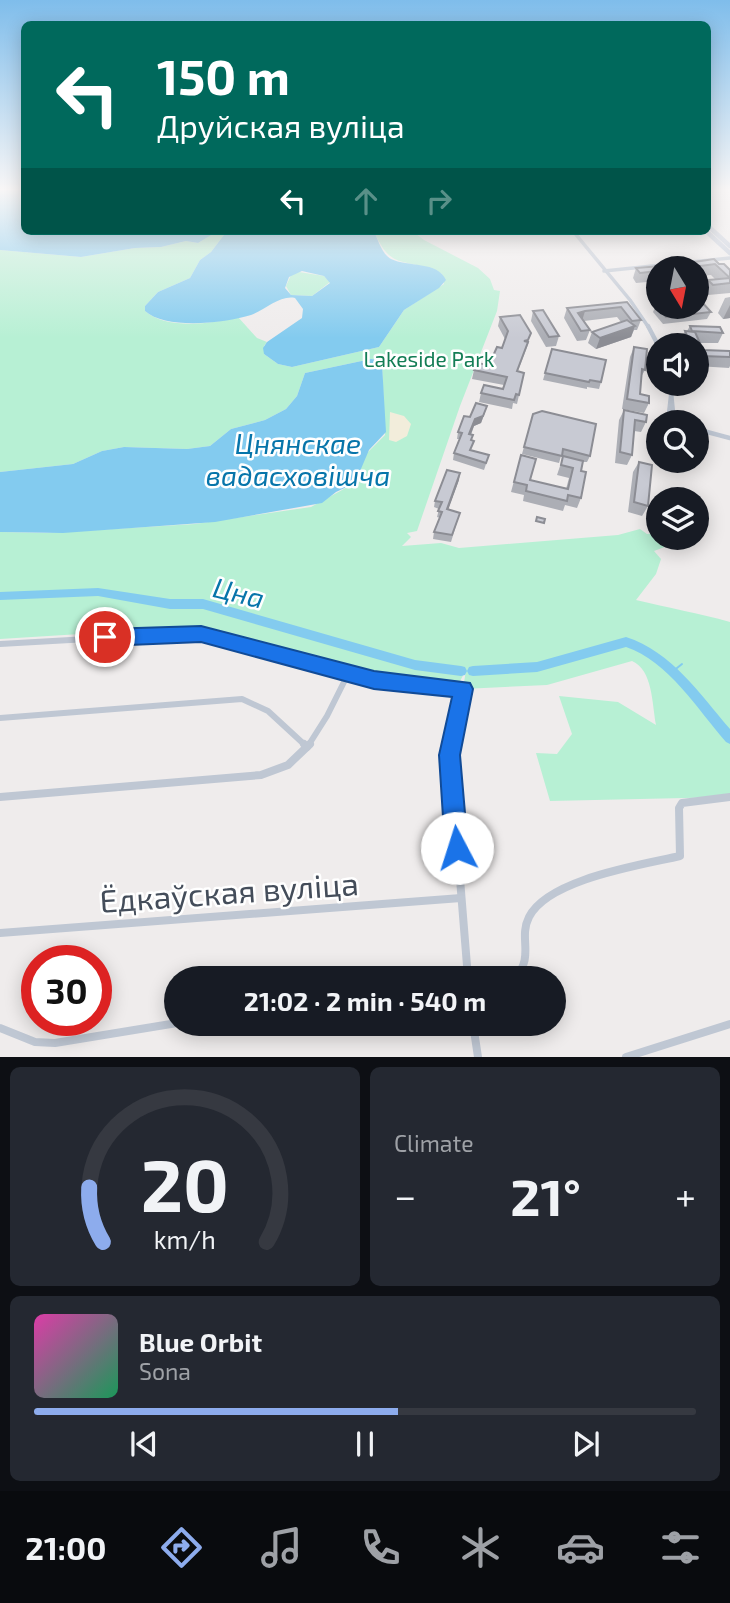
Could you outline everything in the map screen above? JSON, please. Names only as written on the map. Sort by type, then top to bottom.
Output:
[{"type":"street","points":[[580,239],[652,333]]},
{"type":"street","points":[[714,239],[730,257]]},
{"type":"street","points":[[606,272],[730,257]]},
{"type":"street","points":[[709,434],[730,438]]},
{"type":"street","points":[[0,644],[193,633],[374,680],[463,689],[450,755],[467,966]]},
{"type":"street","points":[[0,797],[255,776],[286,766],[307,747],[348,674]]},
{"type":"street","points":[[0,718],[242,699],[268,711],[307,747]]},
{"type":"street","points":[[525,966],[527,963],[528,916],[544,898],[575,885],[680,856],[679,808],[682,803],[730,797]]},
{"type":"street","name":"Ёдкаўская вуліца","points":[[0,933],[461,898]]},
{"type":"street","points":[[626,1057],[730,1024]]},
{"type":"street","points":[[0,1028],[36,1042],[55,1043],[164,1025]]},
{"type":"street","points":[[475,1036],[478,1057]]},
{"type":"green space","name":"Lakeside Park","points":[[204,239],[221,239],[211,252],[200,260],[190,278],[158,292],[145,306],[145,311],[165,321],[190,324],[238,317],[257,338],[267,342],[264,354],[278,364],[292,367],[379,347],[404,310],[444,284],[442,274],[435,270],[391,257],[378,239],[423,239],[478,268],[490,279],[494,290],[500,291],[497,311],[460,406],[417,531],[407,533],[411,537],[402,546],[441,543],[459,548],[618,535],[640,529],[646,533],[646,550],[657,550],[654,551],[661,559],[656,574],[636,600],[730,622],[730,797],[550,801],[536,753],[557,754],[572,734],[559,696],[618,702],[656,725],[648,680],[639,665],[632,661],[547,685],[463,689],[466,670],[459,683],[383,676],[219,631],[193,627],[0,639],[0,532],[47,533],[195,524],[311,507],[353,484],[367,453],[385,435],[382,364],[371,359],[305,373],[297,396],[286,409],[265,420],[231,429],[210,446],[187,449],[124,447],[102,451],[73,464],[0,472],[0,250],[81,257],[135,248],[161,247],[186,241],[198,243]]},
{"type":"green space","points":[[299,272],[324,276],[330,282],[312,296],[291,295],[286,286],[291,275]]},
{"type":"sand","points":[[390,412],[404,416],[411,424],[407,436],[396,442],[389,440]]},
{"type":"water","points":[[0,239],[204,239],[198,243],[186,241],[161,247],[135,248],[81,257],[0,250]]},
{"type":"water","name":"Цнянскае вадасховішча","points":[[221,239],[378,239],[391,259],[429,267],[442,274],[446,280],[439,288],[404,310],[379,347],[292,367],[278,364],[264,354],[263,348],[267,342],[302,318],[303,309],[295,298],[278,301],[251,315],[212,322],[167,321],[145,311],[145,306],[158,292],[190,278],[200,260],[211,252]],"holes":[[[302,271],[324,276],[330,283],[312,296],[291,295],[285,288],[289,277]]]},
{"type":"water","name":"Цнянскае вадасховішча","points":[[371,359],[382,364],[386,432],[369,450],[355,483],[336,492],[322,503],[215,522],[63,533],[0,532],[0,472],[73,464],[102,451],[124,447],[187,449],[210,446],[231,429],[265,420],[286,409],[297,396],[305,373]]},
{"type":"building","points":[[709,260],[724,264],[730,270],[730,278],[715,264],[709,265]]},
{"type":"building","points":[[646,267],[646,272],[640,273],[636,268]]},
{"type":"building","points":[[730,278],[730,283],[713,285],[709,280]]},
{"type":"building","points":[[627,302],[641,320],[632,321],[621,307],[585,311],[578,313],[590,330],[581,331],[567,308]]},
{"type":"building","points":[[543,310],[559,336],[549,337],[533,311]]},
{"type":"building","points":[[520,315],[531,333],[528,340],[524,341],[528,342],[517,371],[524,373],[519,395],[516,394],[514,400],[481,393],[484,385],[503,389],[507,377],[474,370],[477,363],[489,365],[497,347],[502,348],[508,331],[500,317]]},
{"type":"building","points":[[627,320],[635,326],[600,338],[592,332]]},
{"type":"building","points":[[690,326],[720,327],[723,333],[692,331]]},
{"type":"building","points":[[634,347],[646,349],[640,394],[649,396],[649,403],[627,399]]},
{"type":"building","points":[[552,349],[606,360],[601,382],[545,373]]},
{"type":"building","points":[[709,350],[730,351],[730,357],[709,356]]},
{"type":"building","points":[[476,403],[487,406],[483,416],[475,419],[469,434],[473,435],[471,440],[474,441],[470,450],[489,455],[486,463],[454,453],[462,433],[458,432],[464,416],[470,417]]},
{"type":"building","points":[[624,410],[646,415],[646,422],[635,420],[632,455],[620,452]]},
{"type":"building","points":[[542,411],[596,424],[590,456],[563,449],[562,456],[524,447],[533,414]]},
{"type":"building","points":[[521,455],[536,459],[530,480],[568,489],[573,468],[561,465],[563,456],[583,461],[581,471],[586,472],[581,498],[568,495],[567,501],[526,491],[527,485],[514,482]]},
{"type":"building","points":[[639,462],[646,464],[646,473],[651,473],[650,487],[646,487],[646,505],[634,502]]},
{"type":"building","points":[[447,470],[460,473],[447,509],[460,513],[452,535],[434,532],[442,512],[438,511],[442,502],[435,501]]},
{"type":"building","points":[[537,517],[545,519],[544,523],[536,521]]},
{"type":"waterway","name":"Цна","points":[[0,596],[98,592],[170,604],[203,604],[415,665],[461,671]]},
{"type":"waterway","name":"Цна","points":[[473,671],[537,667],[626,642],[640,647],[669,668],[730,738]]},
{"type":"waterway","points":[[672,672],[682,664]]},
{"type":"route","points":[[105,637],[201,634],[374,680],[463,689],[450,755],[457,848]]}]
